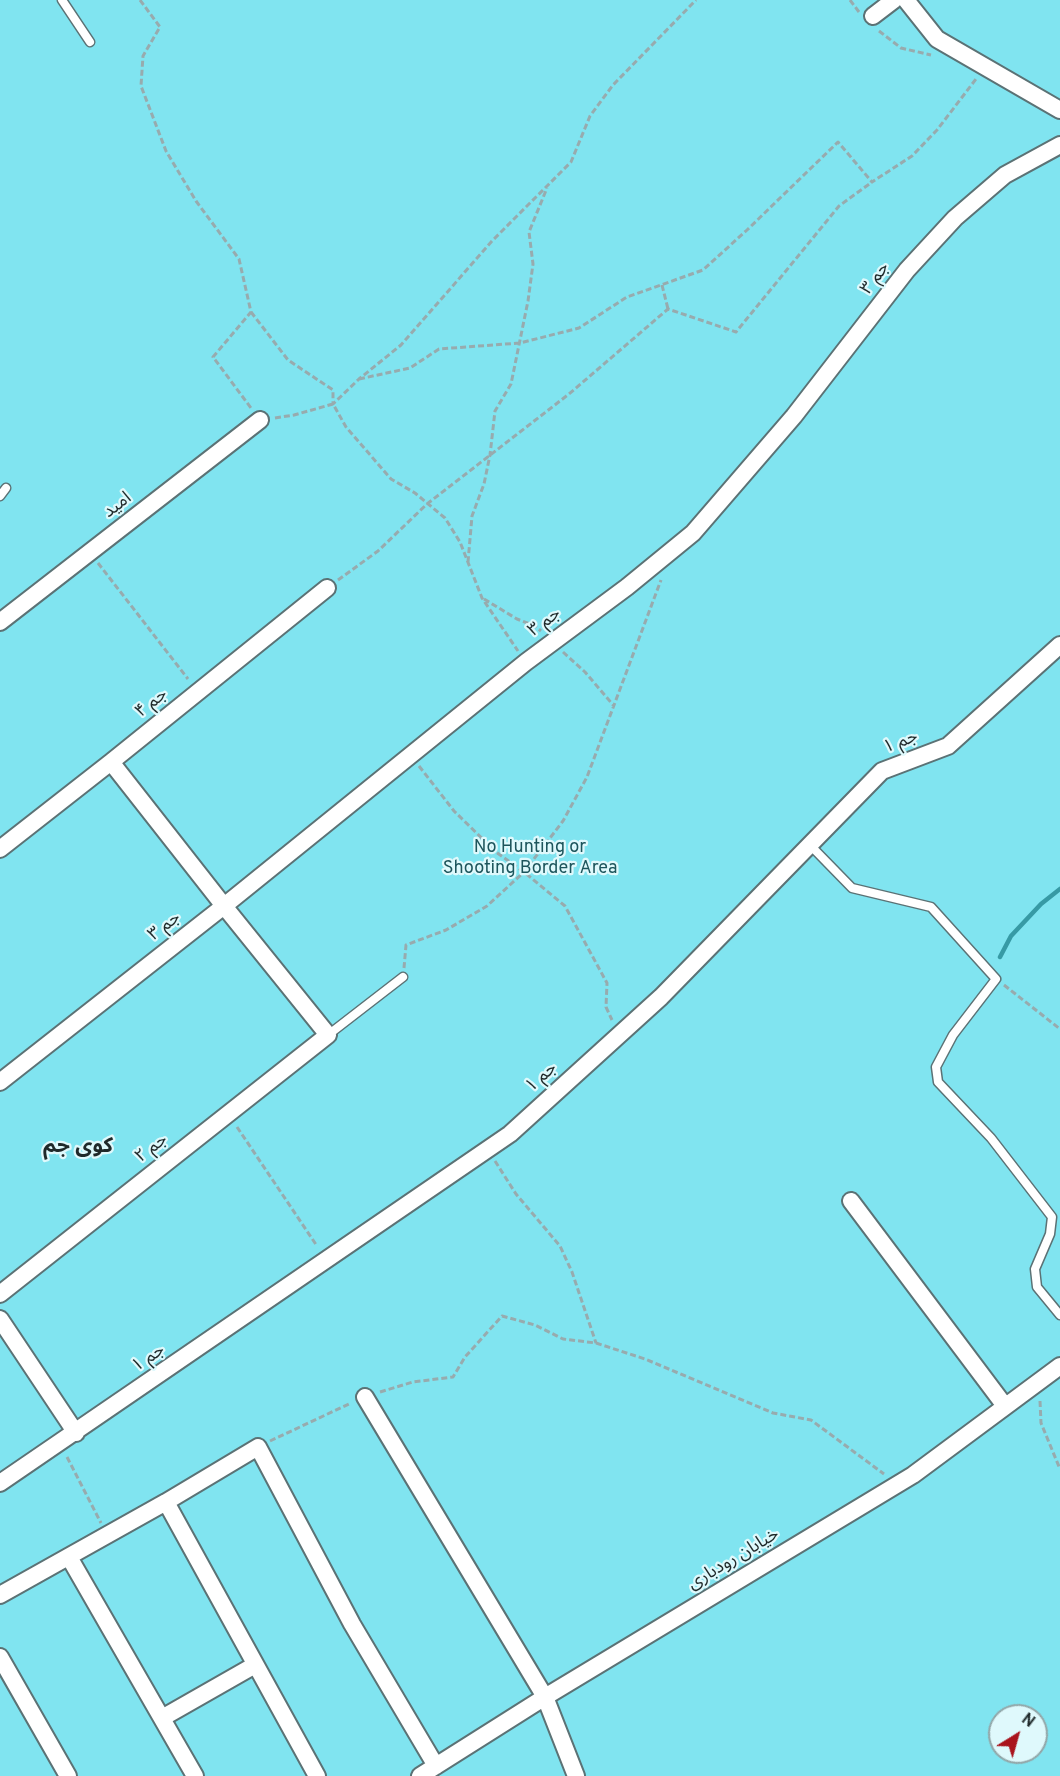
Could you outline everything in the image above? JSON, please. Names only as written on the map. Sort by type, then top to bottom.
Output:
[{"type":"street","points":[[869,19],[894,0]]},
{"type":"street","points":[[906,0],[937,39],[1060,110]]},
{"type":"street","name":"جم ۳","points":[[0,1082],[224,906],[526,663],[627,587],[693,533],[794,416],[906,270],[955,218],[1005,175],[1060,145]]},
{"type":"street","name":"امید","points":[[0,622],[260,420]]},
{"type":"street","name":"جم ۴","points":[[0,849],[327,588]]},
{"type":"street","name":"جم ۱","points":[[0,1484],[510,1134],[661,997],[882,771],[948,746],[1060,645]]},
{"type":"street","points":[[111,762],[328,1035]]},
{"type":"street","name":"جم ۲","points":[[0,1294],[328,1035]]},
{"type":"street","points":[[851,1201],[1005,1406]]},
{"type":"street","points":[[0,1320],[76,1433]]},
{"type":"street","name":"خیابان رودباری","points":[[420,1776],[545,1697],[913,1475],[1060,1366]]},
{"type":"street","points":[[365,1397],[545,1697],[576,1776]]},
{"type":"street","points":[[0,1595],[166,1502],[258,1447],[352,1624],[436,1766]]},
{"type":"street","points":[[166,1502],[316,1776]]},
{"type":"street","points":[[69,1557],[195,1776]]},
{"type":"street","points":[[0,1657],[64,1774]]},
{"type":"street","points":[[162,1718],[255,1665]]},
{"type":"lane","points":[[62,0],[90,42]]},
{"type":"lane","points":[[0,496],[6,488]]},
{"type":"lane","points":[[810,845],[852,888],[930,907],[996,979],[953,1035],[936,1067],[938,1082],[991,1138],[1052,1217],[1050,1234],[1035,1269],[1037,1287],[1060,1315]]},
{"type":"lane","points":[[328,1035],[403,977]]},
{"type":"path","points":[[140,0],[160,27],[143,56],[141,86],[166,151],[196,201],[239,259],[251,312],[288,360],[333,390],[333,404],[346,426],[391,479],[415,493],[445,518],[460,543],[482,598],[526,663]]},
{"type":"path","points":[[251,312],[213,357],[260,420],[294,415],[333,404],[359,379],[401,345],[492,241],[571,162],[590,116],[613,85],[696,0]]},
{"type":"path","points":[[850,0],[900,48],[929,55],[953,48]]},
{"type":"path","points":[[668,309],[736,332],[839,206],[912,156],[937,130],[986,67]]},
{"type":"path","points":[[359,379],[410,368],[439,349],[520,343],[579,328],[627,297],[702,270],[838,142],[872,183]]},
{"type":"path","points":[[468,564],[472,516],[484,484],[495,411],[511,384],[520,343],[533,264],[529,232],[548,186]]},
{"type":"path","points":[[662,285],[668,309]]},
{"type":"path","points":[[327,588],[378,550],[427,504],[569,394],[668,309]]},
{"type":"path","points":[[90,552],[198,692]]},
{"type":"path","points":[[403,977],[405,945],[446,930],[487,906],[524,872],[563,821],[587,777],[662,578]]},
{"type":"path","points":[[411,755],[454,811],[496,852],[565,906],[607,983],[606,1007],[619,1035]]},
{"type":"path","points":[[996,979],[1060,1029]]},
{"type":"path","points":[[228,1114],[326,1260]]},
{"type":"path","points":[[487,1150],[516,1194],[560,1246],[572,1272],[596,1343]]},
{"type":"path","points":[[258,1447],[365,1397],[413,1382],[453,1377],[465,1357],[502,1316],[536,1325],[563,1339],[596,1343],[645,1359],[773,1413],[811,1420],[897,1485]]},
{"type":"path","points":[[1039,1381],[1041,1423],[1060,1469]]},
{"type":"path","points":[[60,1444],[107,1535]]},
{"type":"green space","name":"No Hunting or Shooting Border Area","points":[[0,0],[1060,0],[1060,1776],[0,1776]]},
{"type":"waterway","points":[[1000,957],[1011,936],[1041,904],[1060,889]]},
{"type":"district","name":"کوی جم","points":[[78,1148]]}]
